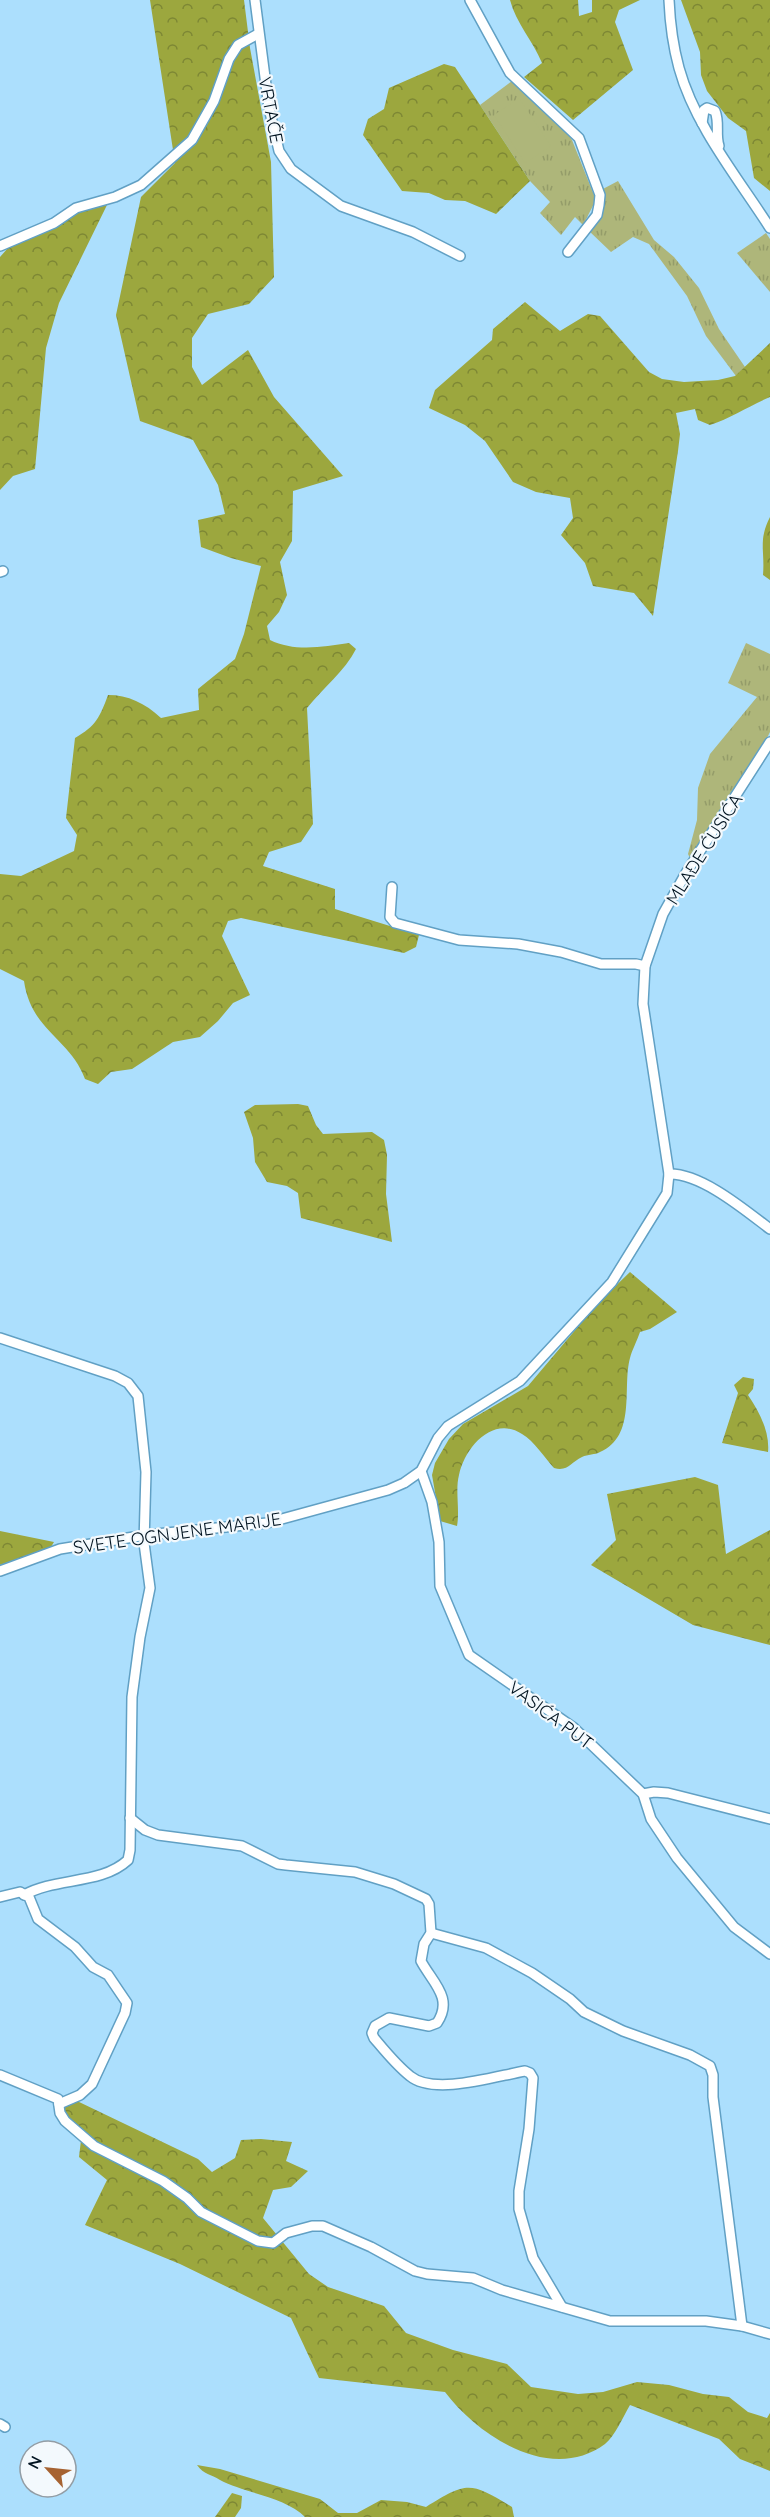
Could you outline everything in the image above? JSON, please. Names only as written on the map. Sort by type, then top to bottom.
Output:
[{"type":"street","name":"VRTAČE","points":[[255,0],[258,34],[279,151],[291,169],[341,206],[413,232],[460,256]]},
{"type":"street","points":[[470,0],[510,73],[579,138],[600,195],[597,215],[568,252]]},
{"type":"street","points":[[669,0],[670,21],[679,68],[702,123],[770,228]]},
{"type":"street","points":[[0,246],[54,223],[76,208],[115,197],[141,185],[192,140],[214,101],[230,59],[238,45],[258,34]]},
{"type":"street","points":[[702,123],[704,110],[707,108],[715,111],[718,121],[717,141],[723,154]]},
{"type":"street","name":"MLAĐE ĆUSIĆA","points":[[669,1174],[643,1004],[645,966],[663,914],[686,873],[770,742]]},
{"type":"street","points":[[392,887],[390,917],[395,923],[459,940],[518,944],[561,952],[601,964],[645,966]]},
{"type":"street","points":[[421,1471],[435,1444],[448,1426],[520,1381],[612,1282],[667,1193],[669,1174],[678,1174],[721,1192],[770,1229]]},
{"type":"street","points":[[0,1338],[115,1376],[134,1388],[138,1396],[146,1472],[144,1543],[150,1588],[132,1697],[128,1860],[113,1871],[44,1886],[24,1895]]},
{"type":"street","name":"SVETE OGNJENE MARIJE","points":[[0,1571],[60,1550],[146,1534],[267,1523],[388,1490],[404,1483],[421,1471]]},
{"type":"street","name":"VASIĆA PUT","points":[[421,1471],[432,1502],[439,1542],[440,1586],[469,1655],[574,1728],[643,1794],[651,1819],[677,1858],[734,1927],[770,1954]]},
{"type":"street","points":[[643,1794],[668,1793],[770,1818]]},
{"type":"street","points":[[130,1818],[145,1830],[158,1835],[242,1846],[278,1864],[355,1872],[394,1884],[426,1899],[429,1904],[431,1934],[424,1944],[421,1961],[442,1993],[444,2000],[440,2019],[429,2026],[388,2018],[375,2026],[372,2033],[410,2077],[431,2085],[446,2085],[525,2071],[530,2073],[533,2078],[529,2129],[519,2191],[519,2209],[534,2259],[562,2307]]},
{"type":"street","points":[[0,1897],[20,1892],[29,1897],[38,1919],[75,1947],[93,1967],[108,1975],[127,2003],[125,2013],[92,2084],[80,2095],[59,2104]]},
{"type":"street","points":[[431,1934],[486,1948],[532,1973],[570,1999],[584,2012],[636,2037],[690,2055],[710,2066],[713,2074],[713,2097],[742,2326]]},
{"type":"street","points":[[0,2074],[58,2099],[60,2113],[65,2121],[94,2146],[163,2181],[187,2198],[201,2212],[258,2241],[273,2243],[286,2233],[312,2226],[323,2226],[371,2247],[415,2271],[473,2278],[502,2290],[624,2322],[706,2321],[742,2326],[770,2334]]},
{"type":"green space","points":[[150,0],[244,0],[250,48],[271,162],[274,277],[249,304],[208,314],[192,338],[192,367],[202,385],[248,350],[274,397],[343,476],[293,491],[292,541],[280,562],[287,595],[279,612],[267,626],[270,640],[279,644],[309,648],[349,643],[356,649],[340,672],[307,708],[313,824],[301,842],[269,852],[263,866],[335,889],[335,909],[419,935],[416,947],[404,953],[241,918],[228,921],[222,936],[250,995],[233,1003],[200,1037],[173,1042],[132,1069],[111,1072],[98,1084],[85,1079],[70,1053],[34,1012],[24,981],[0,969],[0,874],[21,876],[74,851],[77,835],[66,818],[75,738],[96,720],[108,695],[122,696],[136,701],[161,718],[199,710],[198,689],[235,659],[244,634],[261,566],[201,547],[198,520],[225,514],[218,485],[193,440],[140,421],[116,315],[141,197],[175,163]]},
{"type":"green space","points":[[510,0],[578,0],[579,16],[592,12],[592,0],[640,0],[619,10],[615,22],[633,70],[573,120],[524,77],[542,63],[516,16]]},
{"type":"green space","points":[[681,0],[770,0],[770,191],[754,178],[746,131],[728,118],[707,91],[701,75],[700,52]]},
{"type":"green space","points":[[444,64],[455,67],[530,181],[496,214],[465,201],[445,200],[429,193],[402,191],[363,135],[368,119],[384,109],[389,88]]},
{"type":"green space","points":[[512,81],[563,127],[572,140],[596,200],[583,225],[575,217],[561,235],[540,213],[550,202],[530,181],[480,105]]},
{"type":"green space","points":[[519,98],[551,146],[525,163],[494,115]]},
{"type":"green space","points":[[618,181],[654,240],[674,257],[699,288],[719,329],[745,367],[736,376],[706,336],[687,296],[649,244],[633,237],[611,252],[589,231],[601,218],[601,190]]},
{"type":"green space","points":[[107,205],[59,303],[46,348],[35,469],[13,476],[0,490],[0,257],[8,248],[53,228],[76,213]]},
{"type":"green space","points":[[766,233],[770,239],[770,292],[737,253]]},
{"type":"green space","points":[[525,302],[560,331],[588,314],[600,316],[649,372],[662,379],[684,382],[718,380],[735,376],[770,343],[770,397],[710,425],[698,420],[695,409],[676,413],[680,434],[653,616],[634,593],[593,586],[585,563],[561,535],[573,518],[570,498],[536,492],[513,482],[485,441],[465,425],[429,408],[435,390],[492,340],[493,329]]},
{"type":"green space","points":[[770,517],[770,580],[763,575],[763,546],[764,533]]},
{"type":"green space","points":[[746,643],[770,654],[770,732],[761,750],[690,858],[688,854],[697,820],[698,788],[710,754],[757,697],[728,683]]},
{"type":"green space","points":[[298,1104],[308,1106],[316,1125],[323,1134],[372,1132],[384,1140],[387,1155],[386,1194],[392,1242],[301,1218],[298,1193],[287,1186],[267,1182],[255,1162],[253,1138],[244,1112],[255,1105]]},
{"type":"green space","points":[[630,1272],[677,1312],[650,1329],[640,1332],[630,1358],[624,1423],[612,1445],[596,1454],[578,1459],[566,1468],[559,1469],[554,1468],[535,1445],[522,1434],[501,1428],[491,1431],[474,1445],[462,1464],[458,1481],[457,1526],[440,1521],[432,1475],[435,1463],[449,1439],[463,1424],[528,1386],[598,1303]]},
{"type":"green space","points":[[743,1377],[754,1379],[753,1389],[748,1395],[763,1422],[768,1452],[722,1443],[738,1393],[734,1385]]},
{"type":"green space","points":[[695,1477],[718,1485],[726,1554],[770,1530],[770,1645],[693,1625],[591,1565],[616,1540],[607,1494]]},
{"type":"green space","points":[[0,1531],[54,1542],[51,1547],[0,1565]]},
{"type":"green space","points":[[77,2101],[198,2159],[212,2172],[235,2158],[241,2140],[292,2142],[286,2161],[308,2171],[291,2187],[273,2190],[263,2218],[309,2274],[328,2287],[384,2306],[406,2333],[453,2350],[507,2364],[531,2387],[578,2394],[603,2392],[637,2382],[669,2385],[703,2394],[729,2397],[748,2412],[767,2418],[770,2413],[770,2471],[740,2459],[719,2439],[630,2405],[609,2441],[584,2455],[562,2459],[539,2457],[496,2438],[459,2409],[445,2392],[319,2378],[291,2318],[180,2264],[85,2225],[107,2180],[79,2157],[82,2132],[61,2109]]},
{"type":"green space","points":[[197,2465],[220,2469],[320,2499],[338,2513],[357,2513],[381,2500],[407,2502],[426,2507],[451,2493],[468,2488],[477,2489],[512,2507],[514,2517],[305,2517],[297,2510],[276,2500],[230,2485],[205,2473]]},
{"type":"green space","points":[[232,2493],[242,2496],[241,2508],[235,2517],[215,2517]]}]
